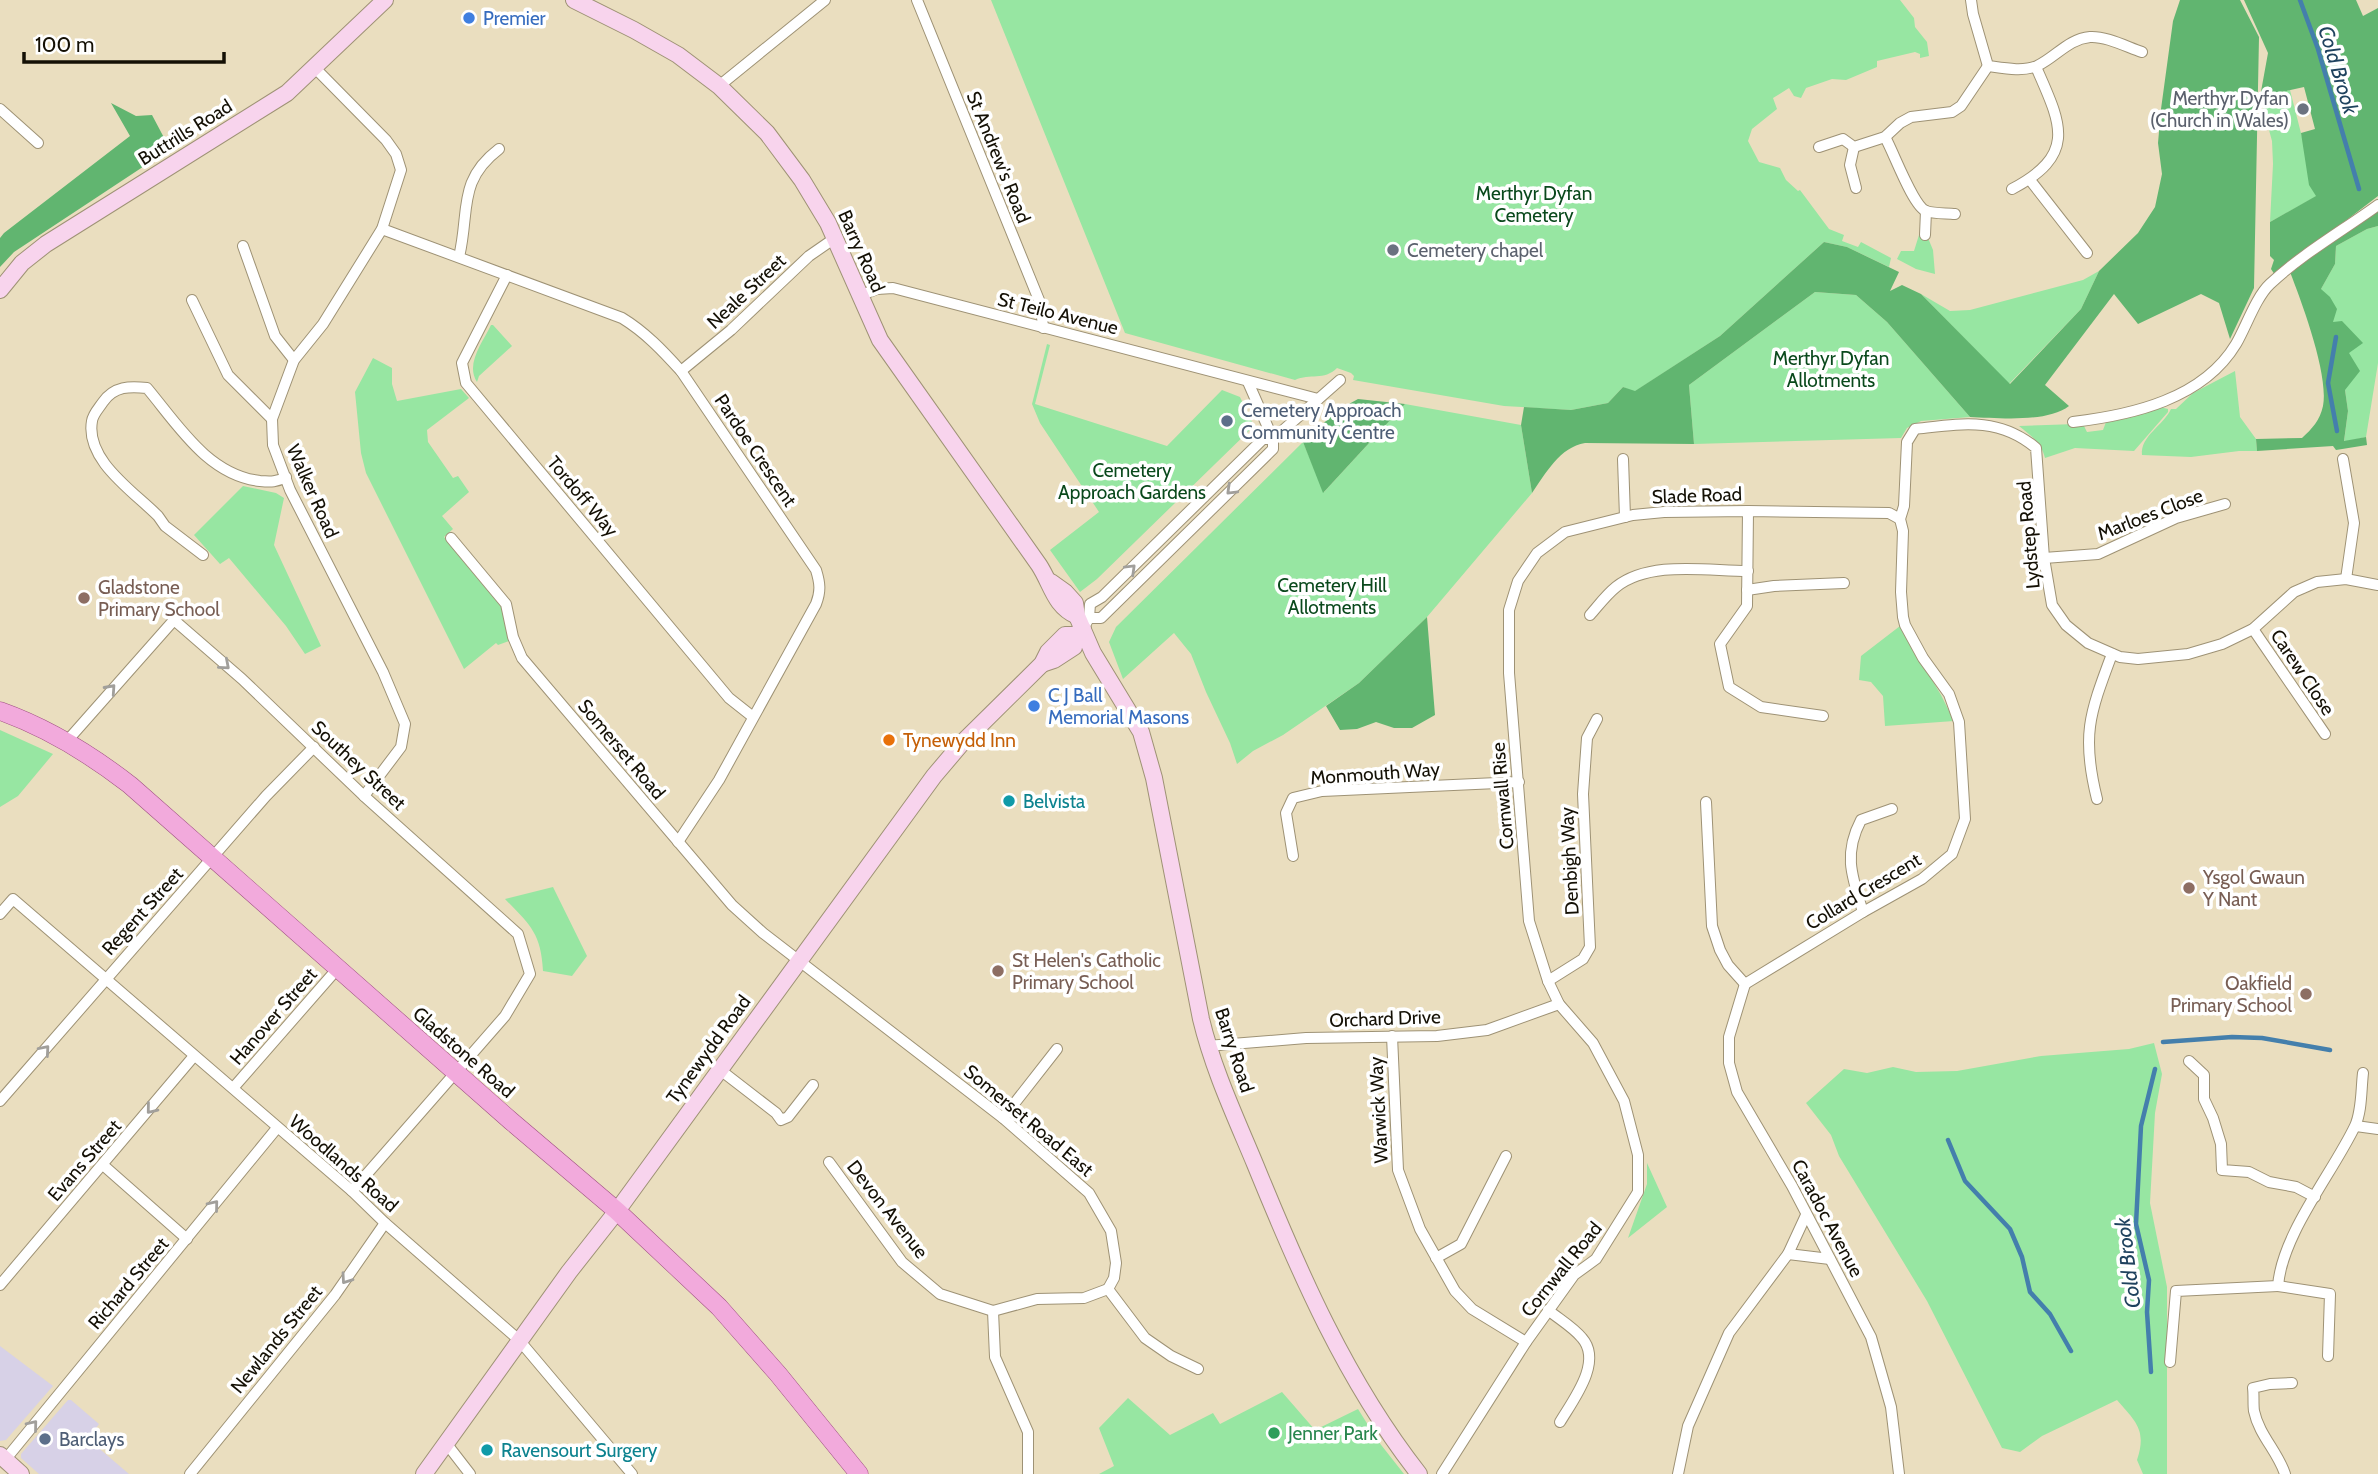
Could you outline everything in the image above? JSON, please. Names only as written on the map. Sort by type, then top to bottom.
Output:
[{"type":"main road","name":"Gladstone Road","points":[[0,711],[67,741],[122,779],[617,1211],[719,1307],[778,1374],[859,1474]]},
{"type":"street","name":"Buttrills Road","points":[[0,290],[22,263],[46,244],[287,93],[384,0]]},
{"type":"street","name":"Barry Road","points":[[573,0],[656,42],[699,70],[748,113],[787,158],[835,239],[880,340],[1051,582],[1075,603],[1093,653],[1145,741],[1207,1046],[1233,1112],[1313,1299],[1370,1406],[1419,1474]]},
{"type":"street","points":[[719,86],[825,0]]},
{"type":"street","name":"St Andrew's Road","points":[[917,0],[1041,305],[1043,328]]},
{"type":"street","points":[[1854,147],[1885,137],[1911,117],[1952,112],[1961,106],[1988,66],[1971,0]]},
{"type":"street","points":[[1988,66],[2012,69],[2036,67],[2070,43],[2089,37],[2101,38],[2142,52]]},
{"type":"street","points":[[2012,189],[2030,180],[2049,162],[2059,140],[2058,123],[2036,67]]},
{"type":"street","name":"Walker Road","points":[[315,68],[386,140],[396,154],[401,170],[382,229],[323,324],[294,360],[272,419],[273,445],[290,490],[383,672],[405,724],[401,747],[364,796]]},
{"type":"street","points":[[0,109],[38,143]]},
{"type":"street","points":[[1885,137],[1917,203],[1926,211],[1955,214]]},
{"type":"street","points":[[1819,146],[1843,139],[1854,147]]},
{"type":"street","points":[[1854,147],[1850,165],[1856,188]]},
{"type":"street","points":[[459,257],[471,180],[482,164],[499,149]]},
{"type":"street","points":[[2030,180],[2088,253]]},
{"type":"street","points":[[2073,422],[2100,419],[2169,400],[2196,384],[2222,364],[2268,286],[2378,205]]},
{"type":"street","points":[[1925,235],[1926,211]]},
{"type":"street","name":"Pardoe Crescent","points":[[382,229],[622,318],[649,337],[681,371],[816,570],[820,582],[816,604],[719,780],[678,842]]},
{"type":"street","name":"Neale Street","points":[[681,371],[731,330],[809,256],[835,239]]},
{"type":"street","points":[[243,246],[275,336],[294,360]]},
{"type":"street","name":"Tordoff Way","points":[[507,275],[462,363],[466,383],[729,698],[753,717]]},
{"type":"street","name":"St Teilo Avenue","points":[[859,296],[877,289],[893,288],[1318,399]]},
{"type":"street","points":[[192,300],[228,375],[272,419]]},
{"type":"street","points":[[1081,624],[1090,604],[1102,597],[1263,439],[1273,439],[1340,380]]},
{"type":"street","points":[[1248,382],[1273,439]]},
{"type":"street","points":[[203,555],[165,526],[102,461],[91,441],[92,418],[106,397],[127,385],[147,388],[197,448],[213,463],[244,479],[275,482],[286,477]]},
{"type":"street","name":"Lydstep Road","points":[[1907,442],[1914,429],[1987,424],[2022,436],[2036,448],[2039,457],[2044,558],[2052,605],[2066,625],[2088,643],[2112,654],[2138,659],[2188,654],[2222,644],[2253,629],[2294,592],[2317,582],[2346,579],[2378,585]]},
{"type":"street","name":"Collard Crescent","points":[[1745,984],[1922,879],[1952,854],[1965,819],[1959,722],[1949,694],[1923,657],[1903,617],[1903,531],[1900,519],[1904,506],[1907,442]]},
{"type":"street","points":[[1623,459],[1625,517]]},
{"type":"street","points":[[2343,459],[2354,523],[2346,579]]},
{"type":"street","name":"Marloes Close","points":[[2044,558],[2098,554],[2176,518],[2225,503]]},
{"type":"street","points":[[1748,511],[1747,606],[1720,644],[1729,687],[1760,707],[1823,716]]},
{"type":"street","name":"Slade Road","points":[[1517,581],[1537,553],[1565,532],[1625,517],[1664,512],[1748,511],[1889,513],[1900,519]]},
{"type":"street","name":"Somerset Road","points":[[450,538],[506,604],[513,637],[523,658],[732,905],[799,960]]},
{"type":"street","points":[[1590,615],[1616,587],[1642,574],[1671,570],[1748,571]]},
{"type":"street","name":"Cornwall Rise","points":[[1517,581],[1509,610],[1509,660],[1529,921],[1548,981],[1559,1004]]},
{"type":"street","points":[[1747,590],[1844,583]]},
{"type":"street","name":"Southey Street","points":[[67,741],[174,620],[242,679],[364,796],[518,934],[530,974],[505,1016],[456,1073]]},
{"type":"street","name":"Tynewydd Road","points":[[424,1474],[519,1340],[617,1211],[949,757],[1042,664],[1048,652],[1081,624]]},
{"type":"street","name":"Carew Close","points":[[2253,629],[2325,734]]},
{"type":"street","points":[[2097,799],[2087,746],[2091,709],[2112,654]]},
{"type":"street","name":"Denbigh Way","points":[[1548,981],[1583,959],[1590,947],[1583,794],[1587,738],[1597,719]]},
{"type":"street","name":"Regent Street","points":[[0,1101],[266,796],[314,747]]},
{"type":"street","name":"Monmouth Way","points":[[1293,856],[1286,813],[1293,798],[1322,791],[1519,782]]},
{"type":"street","points":[[1706,802],[1712,926],[1728,965],[1745,984]]},
{"type":"street","points":[[1863,912],[1850,871],[1852,838],[1861,820],[1892,809]]},
{"type":"street","name":"Woodlands Road","points":[[0,914],[13,899],[352,1191],[519,1340],[632,1474]]},
{"type":"street","name":"Somerset Road East","points":[[799,960],[1003,1118],[1089,1193],[1111,1231],[1116,1263],[1114,1278],[1108,1289]]},
{"type":"street","name":"Hanover Street","points":[[234,1087],[338,968]]},
{"type":"street","name":"Caradoc Avenue","points":[[1745,984],[1729,1037],[1729,1063],[1737,1092],[1792,1186],[1871,1337],[1891,1407],[1899,1474]]},
{"type":"street","name":"Orchard Drive","points":[[1207,1046],[1306,1038],[1437,1036],[1487,1030],[1559,1004]]},
{"type":"street","name":"Cornwall Road","points":[[1442,1474],[1525,1342],[1574,1275],[1596,1259],[1638,1192],[1638,1155],[1624,1101],[1593,1043],[1559,1004]]},
{"type":"street","name":"Warwick Way","points":[[1392,1036],[1398,1170],[1420,1228],[1455,1291],[1472,1309],[1525,1342]]},
{"type":"street","points":[[1003,1118],[1057,1049]]},
{"type":"street","name":"Evans Street","points":[[0,1285],[194,1056]]},
{"type":"street","points":[[2189,1061],[2204,1075],[2204,1099],[2221,1144],[2222,1170],[2249,1172],[2269,1182],[2296,1187],[2315,1197]]},
{"type":"street","points":[[719,1069],[776,1113],[781,1120],[788,1117],[813,1085]]},
{"type":"street","points":[[352,1191],[456,1073]]},
{"type":"street","points":[[2278,1286],[2279,1269],[2315,1197],[2356,1126],[2363,1073]]},
{"type":"street","points":[[2356,1126],[2378,1129]]},
{"type":"street","name":"Richard Street","points":[[2,1458],[277,1128]]},
{"type":"street","points":[[1436,1258],[1461,1244],[1506,1156]]},
{"type":"street","name":"Devon Avenue","points":[[829,1162],[902,1262],[940,1294],[993,1311]]},
{"type":"street","points":[[103,1165],[187,1239]]},
{"type":"street","points":[[1678,1474],[1688,1426],[1729,1333],[1788,1254],[1806,1215]]},
{"type":"street","name":"Newlands Street","points":[[190,1474],[335,1295],[385,1223]]},
{"type":"street","points":[[1788,1254],[1830,1259]]},
{"type":"street","points":[[2170,1362],[2176,1291],[2278,1286],[2330,1294],[2328,1356]]},
{"type":"street","points":[[1028,1474],[1028,1432],[995,1357],[993,1311],[1037,1299],[1084,1298],[1108,1289],[1145,1338],[1171,1356],[1198,1369]]},
{"type":"street","points":[[1548,1310],[1581,1336],[1588,1347],[1589,1367],[1560,1422]]},
{"type":"street","points":[[2285,1474],[2281,1460],[2264,1434],[2255,1413],[2253,1388],[2292,1383]]},
{"type":"street","points":[[446,1443],[470,1474]]},
{"type":"street","points":[[2,1458],[21,1474]]},
{"type":"shaded area","points":[[0,1346],[53,1386],[6,1440],[0,1441]]},
{"type":"shaded area","points":[[68,1400],[99,1424],[88,1439],[129,1474],[39,1474],[21,1458],[21,1454]]},
{"type":"green space","name":"Merthyr Dyfan Cemetery","points":[[991,0],[1900,0],[1927,42],[1929,56],[1920,58],[1920,54],[1915,52],[1877,61],[1877,67],[1846,80],[1832,79],[1806,88],[1801,98],[1794,96],[1789,88],[1773,98],[1777,109],[1752,129],[1748,141],[1759,162],[1780,168],[1786,180],[1800,190],[1829,229],[1844,235],[1842,241],[1858,247],[1861,242],[1891,258],[1889,267],[1847,247],[1824,242],[1720,336],[1634,392],[1623,387],[1608,403],[1571,410],[1504,406],[1353,380],[1351,373],[1337,368],[1322,376],[1295,380],[1125,333]]},
{"type":"green space","points":[[2180,0],[2240,0],[2259,37],[2254,288],[2230,339],[2219,303],[2201,294],[2138,324],[2114,294],[2045,385],[2069,406],[2035,417],[1970,417],[1887,322],[1856,295],[1815,292],[1689,385],[1694,444],[1576,445],[1554,462],[1532,493],[1521,425],[1524,407],[1571,410],[1608,403],[1623,387],[1635,391],[1720,336],[1824,242],[1847,247],[1899,272],[1890,291],[1902,285],[1921,294],[2010,384],[2081,309],[2099,271],[2138,233],[2155,207],[2162,174],[2158,143],[2161,109],[2173,21]]},
{"type":"green space","points":[[2244,0],[2356,0],[2363,16],[2378,8],[2378,196],[2275,275],[2271,269],[2274,260],[2270,256],[2270,222],[2316,196],[2309,185],[2301,133],[2315,129],[2304,87],[2260,97],[2268,53]]},
{"type":"green space","points":[[2290,90],[2317,196],[2270,222],[2272,141],[2260,97]]},
{"type":"green space","points":[[111,103],[136,116],[152,115],[170,149],[14,252],[0,267],[0,238],[4,233],[130,136]]},
{"type":"green space","points":[[2378,211],[2378,226],[2336,246],[2335,264],[2321,289],[2337,309],[2333,322],[2342,321],[2363,343],[2349,353],[2360,371],[2345,390],[2348,411],[2344,441],[2366,437],[2367,445],[2336,450],[2333,446],[2257,451],[2256,439],[2302,438],[2315,424],[2323,406],[2324,393],[2318,358],[2290,272]]},
{"type":"green space","points":[[2378,226],[2378,363],[2366,437],[2344,442],[2348,411],[2345,390],[2349,353],[2333,322],[2321,289],[2335,264],[2336,246]]},
{"type":"green space","points":[[1919,235],[1928,238],[1933,250],[1935,274],[1916,269],[1897,259],[1901,251],[1914,251]]},
{"type":"green space","points":[[2099,271],[2081,309],[2009,384],[1921,294],[1950,311],[1970,310],[2083,280]]},
{"type":"green space","name":"Merthyr Dyfan Allotments","points":[[1815,292],[1856,295],[1887,322],[1970,417],[1921,421],[1907,428],[1901,438],[1694,444],[1689,385]]},
{"type":"green space","points":[[491,325],[512,346],[479,376],[477,382],[474,361]]},
{"type":"green space","name":"Cemetery Approach Gardens","points":[[1047,344],[1050,345],[1035,404],[1167,446],[1222,390],[1240,397],[1253,424],[1253,427],[1097,579],[1080,592],[1050,550],[1099,512],[1040,423],[1032,404]]},
{"type":"green space","points":[[373,358],[392,368],[392,384],[397,401],[461,389],[469,398],[427,430],[428,442],[453,478],[458,476],[469,492],[442,516],[453,529],[444,537],[494,593],[504,610],[509,641],[498,645],[496,643],[464,669],[366,473],[361,453],[355,392]]},
{"type":"green space","points":[[2235,371],[2240,417],[2256,439],[2257,451],[2191,457],[2142,455],[2142,448],[2148,436],[2171,409],[2176,409],[2193,393]]},
{"type":"green space","points":[[1358,399],[1405,404],[1323,493],[1303,442],[1338,410]]},
{"type":"green space","name":"Cemetery Hill Allotments","points":[[1405,404],[1521,425],[1532,493],[1427,617],[1359,683],[1237,764],[1191,654],[1174,633],[1123,679],[1109,642],[1116,627],[1303,442],[1324,492]]},
{"type":"green space","points":[[2160,407],[2168,409],[2168,412],[2134,451],[2075,448],[2045,458],[2038,443],[2019,426],[2076,424],[2084,426],[2087,432],[2103,430],[2106,422]]},
{"type":"green space","points":[[243,486],[276,493],[284,498],[274,545],[321,646],[305,654],[286,626],[229,558],[220,564],[194,535]]},
{"type":"green space","points":[[1427,617],[1435,715],[1412,728],[1394,728],[1376,722],[1357,729],[1340,730],[1326,706],[1359,683]]},
{"type":"green space","points":[[1900,626],[1954,721],[1885,726],[1883,696],[1871,682],[1859,680],[1861,656]]},
{"type":"green space","points":[[0,730],[53,754],[18,796],[0,807]]},
{"type":"green space","points":[[553,887],[587,956],[572,976],[543,971],[540,947],[533,930],[505,899]]},
{"type":"green space","points":[[2154,1043],[2162,1074],[2155,1113],[2150,1203],[2167,1287],[2167,1474],[2143,1474],[2137,1460],[2141,1441],[2138,1427],[2117,1400],[2042,1436],[2020,1452],[2002,1448],[1927,1301],[1839,1156],[1831,1135],[1806,1103],[1844,1069],[1867,1073],[1893,1067],[1916,1072],[1957,1071],[2041,1056],[2129,1049]]},
{"type":"green space","points":[[1647,1163],[1667,1207],[1628,1238],[1647,1184]]},
{"type":"green space","name":"Jenner Park","points":[[1282,1392],[1315,1430],[1358,1409],[1378,1441],[1404,1474],[1099,1474],[1114,1466],[1099,1428],[1128,1398],[1170,1435],[1213,1413],[1220,1424]]},
{"type":"waterway","name":"Cold Brook","points":[[2300,0],[2318,49],[2359,189]]},
{"type":"waterway","name":"Cold Brook","points":[[2336,337],[2328,383],[2337,431]]},
{"type":"waterway","name":"Cold Brook","points":[[2163,1042],[2232,1037],[2262,1038],[2330,1050]]},
{"type":"waterway","name":"Cold Brook","points":[[2151,1372],[2147,1312],[2149,1280],[2136,1224],[2141,1126],[2155,1069]]},
{"type":"waterway","points":[[1948,1140],[1965,1181],[2010,1229],[2022,1257],[2030,1292],[2050,1314],[2071,1351]]},
{"type":"place","name":"Premier","points":[[469,18]]},
{"type":"place","name":"Merthyr Dyfan (Church in Wales)","points":[[2303,109]]},
{"type":"place","name":"Cemetery chapel","points":[[1393,250]]},
{"type":"place","name":"Cemetery Approach Community Centre","points":[[1227,421]]},
{"type":"place","name":"Gladstone Primary School","points":[[84,598]]},
{"type":"place","name":"C J Ball Memorial Masons","points":[[1034,706]]},
{"type":"place","name":"Tynewydd Inn","points":[[889,740]]},
{"type":"place","name":"Belvista","points":[[1009,801]]},
{"type":"place","name":"Ysgol Gwaun Y Nant","points":[[2189,888]]},
{"type":"place","name":"St Helen's Catholic Primary School","points":[[998,971]]},
{"type":"place","name":"Oakfield Primary School","points":[[2306,994]]},
{"type":"place","name":"Jenner Park","points":[[1274,1433]]},
{"type":"place","name":"Barclays","points":[[45,1439]]},
{"type":"place","name":"Ravensourt Surgery","points":[[487,1450]]}]
